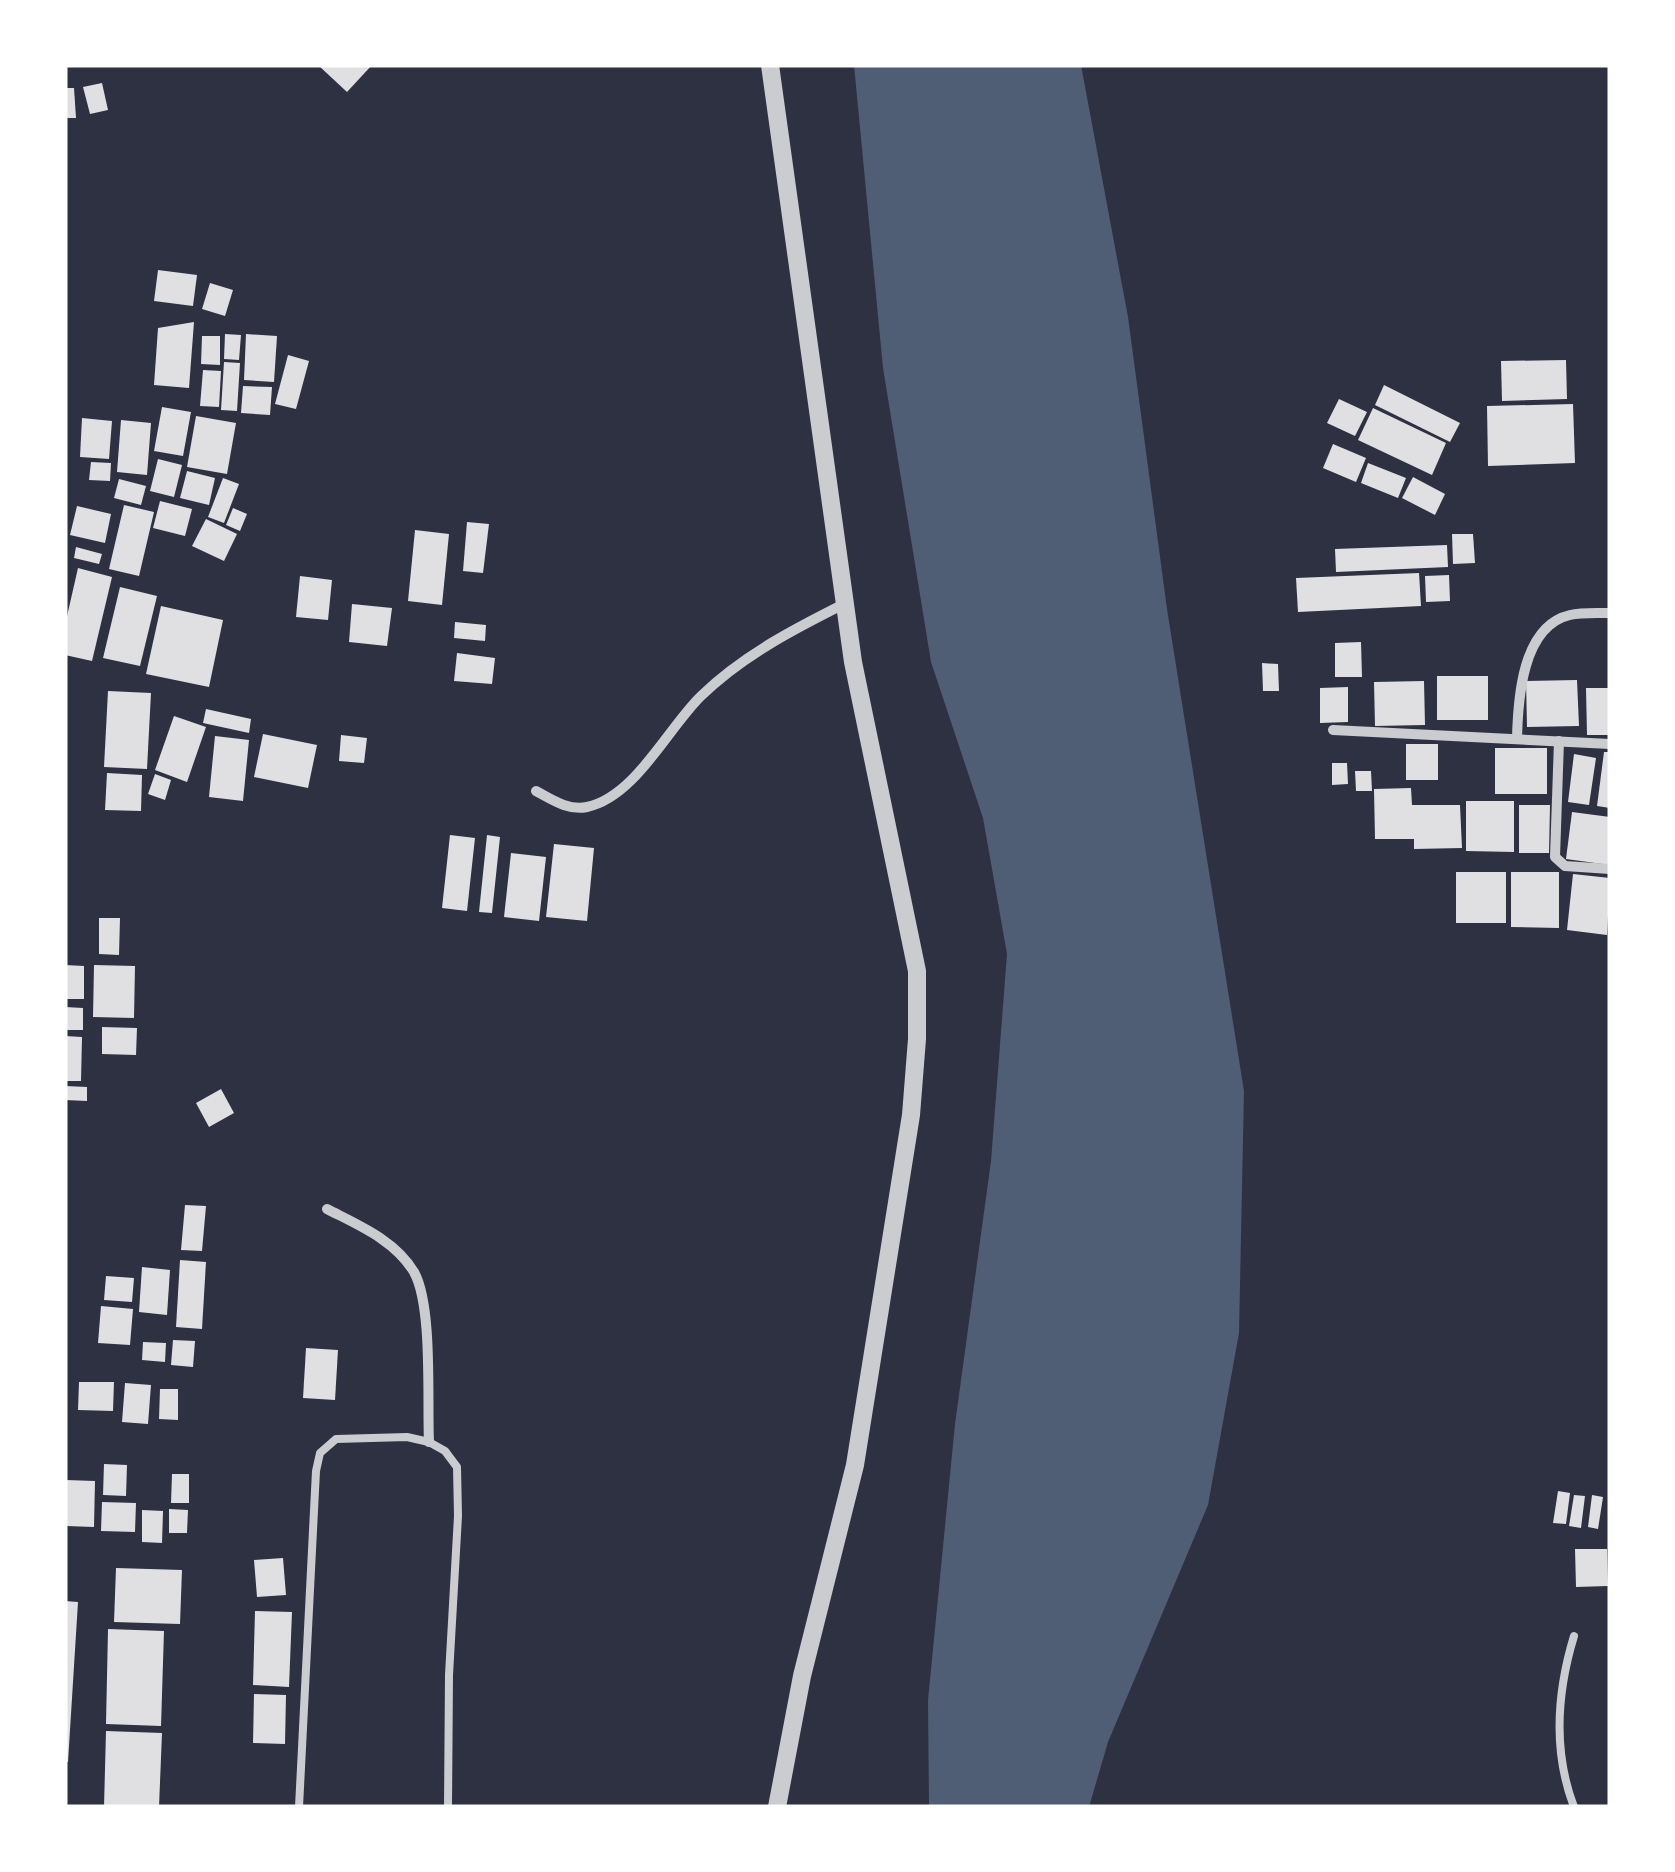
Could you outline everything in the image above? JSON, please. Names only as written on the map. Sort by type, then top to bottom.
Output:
[{"type":"street","points":[[770,65],[844,604],[917,972],[911,1115],[855,1465],[802,1676],[777,1807]]},
{"type":"street","points":[[536,792],[565,806],[587,808],[629,784],[701,696],[780,636],[844,604]]},
{"type":"street","points":[[1517,738],[1522,675],[1544,632],[1569,615],[1610,613]]},
{"type":"street","points":[[1333,730],[1610,744]]},
{"type":"street","points":[[1559,741],[1555,857],[1565,866],[1610,870]]},
{"type":"street","points":[[327,1209],[380,1236],[414,1273],[425,1313],[429,1442]]},
{"type":"lane","points":[[299,1807],[308,1587],[320,1453],[336,1438],[408,1437],[429,1442],[456,1467],[448,1807]]},
{"type":"lane","points":[[1574,1636],[1562,1678],[1558,1750],[1574,1807]]},
{"type":"water","points":[[854,65],[1081,65],[1128,317],[1167,609],[1244,1091],[1239,1333],[1208,1505],[1108,1742],[1089,1807],[929,1807],[928,1700],[955,1424],[991,1161],[1007,954],[983,818],[931,662],[883,368]]},
{"type":"building","points":[[318,65],[372,65],[347,92]]},
{"type":"building","points":[[102,83],[108,110],[90,114],[83,87]]},
{"type":"building","points":[[65,88],[74,88],[76,118],[65,118]]},
{"type":"building","points":[[158,270],[197,275],[193,306],[154,301]]},
{"type":"building","points":[[210,283],[233,290],[225,316],[202,309]]},
{"type":"building","points":[[194,322],[189,388],[154,385],[158,328]]},
{"type":"building","points":[[225,334],[241,335],[239,360],[224,359]]},
{"type":"building","points":[[246,334],[277,336],[274,382],[244,380]]},
{"type":"building","points":[[202,336],[220,336],[220,365],[201,364]]},
{"type":"building","points":[[288,355],[309,361],[296,409],[275,404]]},
{"type":"building","points":[[1566,360],[1567,399],[1502,401],[1501,361]]},
{"type":"building","points":[[224,362],[240,363],[237,411],[221,410]]},
{"type":"building","points":[[203,370],[221,371],[219,407],[200,406]]},
{"type":"building","points":[[1384,385],[1460,423],[1450,442],[1375,405]]},
{"type":"building","points":[[243,386],[272,387],[270,415],[241,413]]},
{"type":"building","points":[[1339,399],[1367,412],[1355,436],[1327,423]]},
{"type":"building","points":[[1573,404],[1575,463],[1488,466],[1487,406]]},
{"type":"building","points":[[162,407],[191,412],[183,456],[154,451]]},
{"type":"building","points":[[1373,408],[1446,443],[1432,475],[1358,440]]},
{"type":"building","points":[[196,416],[236,423],[227,474],[187,467]]},
{"type":"building","points":[[82,418],[112,421],[109,459],[80,457]]},
{"type":"building","points":[[121,420],[151,423],[147,475],[117,472]]},
{"type":"building","points":[[1333,444],[1366,458],[1356,482],[1323,468]]},
{"type":"building","points":[[158,459],[182,465],[174,497],[150,491]]},
{"type":"building","points":[[91,462],[111,463],[110,481],[89,480]]},
{"type":"building","points":[[1368,463],[1406,478],[1398,498],[1361,483]]},
{"type":"building","points":[[187,471],[215,478],[209,505],[180,498]]},
{"type":"building","points":[[1413,477],[1445,494],[1435,515],[1402,498]]},
{"type":"building","points":[[223,478],[239,484],[224,523],[208,517]]},
{"type":"building","points":[[119,479],[146,486],[141,505],[114,498]]},
{"type":"building","points":[[160,501],[192,509],[185,536],[153,528]]},
{"type":"building","points":[[124,505],[154,512],[139,576],[109,569]]},
{"type":"building","points":[[77,506],[111,514],[105,543],[70,535]]},
{"type":"building","points":[[233,508],[247,514],[240,531],[226,525]]},
{"type":"building","points":[[206,519],[237,534],[224,561],[192,546]]},
{"type":"building","points":[[467,522],[489,524],[483,573],[463,571]]},
{"type":"building","points":[[415,530],[449,534],[442,605],[408,601]]},
{"type":"building","points":[[1452,534],[1473,534],[1475,563],[1453,564]]},
{"type":"building","points":[[1447,545],[1448,567],[1336,572],[1335,549]]},
{"type":"building","points":[[76,547],[102,554],[99,564],[74,558]]},
{"type":"building","points":[[78,568],[112,577],[92,661],[65,655],[65,625]]},
{"type":"building","points":[[1419,573],[1421,606],[1298,612],[1296,578]]},
{"type":"building","points":[[1449,575],[1450,601],[1426,602],[1425,576]]},
{"type":"building","points":[[300,576],[332,580],[328,620],[296,617]]},
{"type":"building","points":[[120,587],[157,596],[140,666],[103,658]]},
{"type":"building","points":[[352,604],[392,608],[387,646],[349,642]]},
{"type":"building","points":[[161,606],[223,620],[209,687],[146,674]]},
{"type":"building","points":[[455,622],[486,625],[485,641],[454,638]]},
{"type":"building","points":[[1361,642],[1362,677],[1335,677],[1335,643]]},
{"type":"building","points":[[457,653],[495,658],[492,684],[454,681]]},
{"type":"building","points":[[1262,663],[1278,664],[1279,691],[1263,691]]},
{"type":"building","points":[[1437,676],[1488,676],[1488,720],[1437,720]]},
{"type":"building","points":[[1577,680],[1579,726],[1527,727],[1526,681]]},
{"type":"building","points":[[1424,681],[1425,725],[1375,726],[1374,682]]},
{"type":"building","points":[[1348,687],[1348,722],[1320,723],[1320,688]]},
{"type":"building","points":[[1586,688],[1610,688],[1610,735],[1587,735]]},
{"type":"building","points":[[108,691],[151,693],[147,769],[104,767]]},
{"type":"building","points":[[206,709],[251,719],[249,733],[203,723]]},
{"type":"building","points":[[174,716],[206,727],[187,782],[155,770]]},
{"type":"building","points":[[263,734],[317,745],[308,788],[254,777]]},
{"type":"building","points":[[341,735],[367,738],[364,763],[339,761]]},
{"type":"building","points":[[215,736],[249,740],[243,801],[209,797]]},
{"type":"building","points":[[1406,744],[1438,744],[1438,780],[1406,780]]},
{"type":"building","points":[[1495,748],[1547,748],[1547,794],[1495,794]]},
{"type":"building","points":[[1604,752],[1610,752],[1610,808],[1597,806]]},
{"type":"building","points":[[1574,754],[1596,758],[1589,805],[1568,802]]},
{"type":"building","points":[[1332,763],[1347,763],[1348,784],[1332,785]]},
{"type":"building","points":[[1355,771],[1371,771],[1372,791],[1356,791]]},
{"type":"building","points":[[107,773],[142,775],[141,811],[105,810]]},
{"type":"building","points":[[155,774],[171,780],[165,800],[148,794]]},
{"type":"building","points":[[1411,788],[1412,805],[1460,805],[1462,848],[1414,849],[1414,839],[1375,839],[1374,789]]},
{"type":"building","points":[[1466,801],[1514,801],[1514,852],[1466,851]]},
{"type":"building","points":[[1519,805],[1550,805],[1549,853],[1519,853]]},
{"type":"building","points":[[1572,812],[1610,817],[1610,865],[1566,859]]},
{"type":"building","points":[[450,835],[475,838],[467,911],[442,908]]},
{"type":"building","points":[[487,835],[500,837],[492,913],[479,912]]},
{"type":"building","points":[[554,844],[594,848],[587,921],[546,917]]},
{"type":"building","points":[[511,853],[546,857],[539,921],[504,917]]},
{"type":"building","points":[[1456,872],[1506,872],[1506,923],[1456,923]]},
{"type":"building","points":[[1511,872],[1559,872],[1559,928],[1511,927]]},
{"type":"building","points":[[1573,874],[1610,878],[1607,935],[1567,930]]},
{"type":"building","points":[[99,918],[120,918],[119,955],[99,954]]},
{"type":"building","points":[[65,965],[84,966],[84,999],[65,999]]},
{"type":"building","points":[[94,965],[135,966],[134,1018],[93,1017]]},
{"type":"building","points":[[65,1007],[83,1008],[83,1030],[65,1030]]},
{"type":"building","points":[[102,1027],[137,1028],[136,1055],[102,1054]]},
{"type":"building","points":[[65,1036],[82,1037],[81,1081],[65,1081]]},
{"type":"building","points":[[65,1086],[87,1087],[87,1101],[65,1100]]},
{"type":"building","points":[[221,1089],[234,1113],[209,1127],[196,1103]]},
{"type":"building","points":[[185,1205],[206,1206],[202,1251],[181,1250]]},
{"type":"building","points":[[180,1260],[206,1262],[202,1329],[176,1327]]},
{"type":"building","points":[[142,1267],[170,1270],[167,1315],[139,1312]]},
{"type":"building","points":[[106,1276],[134,1278],[132,1302],[104,1300]]},
{"type":"building","points":[[101,1306],[133,1309],[130,1345],[98,1343]]},
{"type":"building","points":[[173,1340],[195,1341],[193,1367],[171,1365]]},
{"type":"building","points":[[143,1342],[166,1343],[165,1362],[142,1360]]},
{"type":"building","points":[[306,1348],[338,1350],[335,1400],[303,1398]]},
{"type":"building","points":[[79,1382],[114,1382],[113,1411],[78,1410]]},
{"type":"building","points":[[125,1383],[151,1385],[148,1424],[122,1422]]},
{"type":"building","points":[[160,1389],[178,1389],[178,1420],[159,1419]]},
{"type":"building","points":[[104,1464],[127,1465],[126,1496],[103,1495]]},
{"type":"building","points":[[172,1474],[189,1474],[189,1503],[171,1503]]},
{"type":"building","points":[[66,1480],[95,1481],[94,1527],[66,1526]]},
{"type":"building","points":[[1558,1491],[1570,1493],[1566,1524],[1553,1523]]},
{"type":"building","points":[[1574,1495],[1585,1496],[1581,1528],[1569,1526]]},
{"type":"building","points":[[1592,1495],[1603,1497],[1598,1529],[1588,1527]]},
{"type":"building","points":[[102,1502],[136,1503],[135,1532],[101,1531]]},
{"type":"building","points":[[169,1509],[188,1510],[187,1533],[169,1533]]},
{"type":"building","points":[[142,1510],[163,1511],[162,1543],[142,1542]]},
{"type":"building","points":[[1575,1549],[1607,1549],[1608,1586],[1576,1587]]},
{"type":"building","points":[[283,1558],[286,1595],[257,1597],[254,1560]]},
{"type":"building","points":[[116,1568],[182,1570],[180,1624],[114,1622]]},
{"type":"building","points":[[65,1601],[78,1602],[68,1762],[65,1762]]},
{"type":"building","points":[[255,1611],[292,1612],[289,1687],[253,1685]]},
{"type":"building","points":[[108,1629],[164,1631],[161,1726],[106,1724]]},
{"type":"building","points":[[254,1694],[286,1695],[285,1744],[253,1743]]},
{"type":"building","points":[[106,1731],[162,1733],[159,1807],[104,1807]]}]
